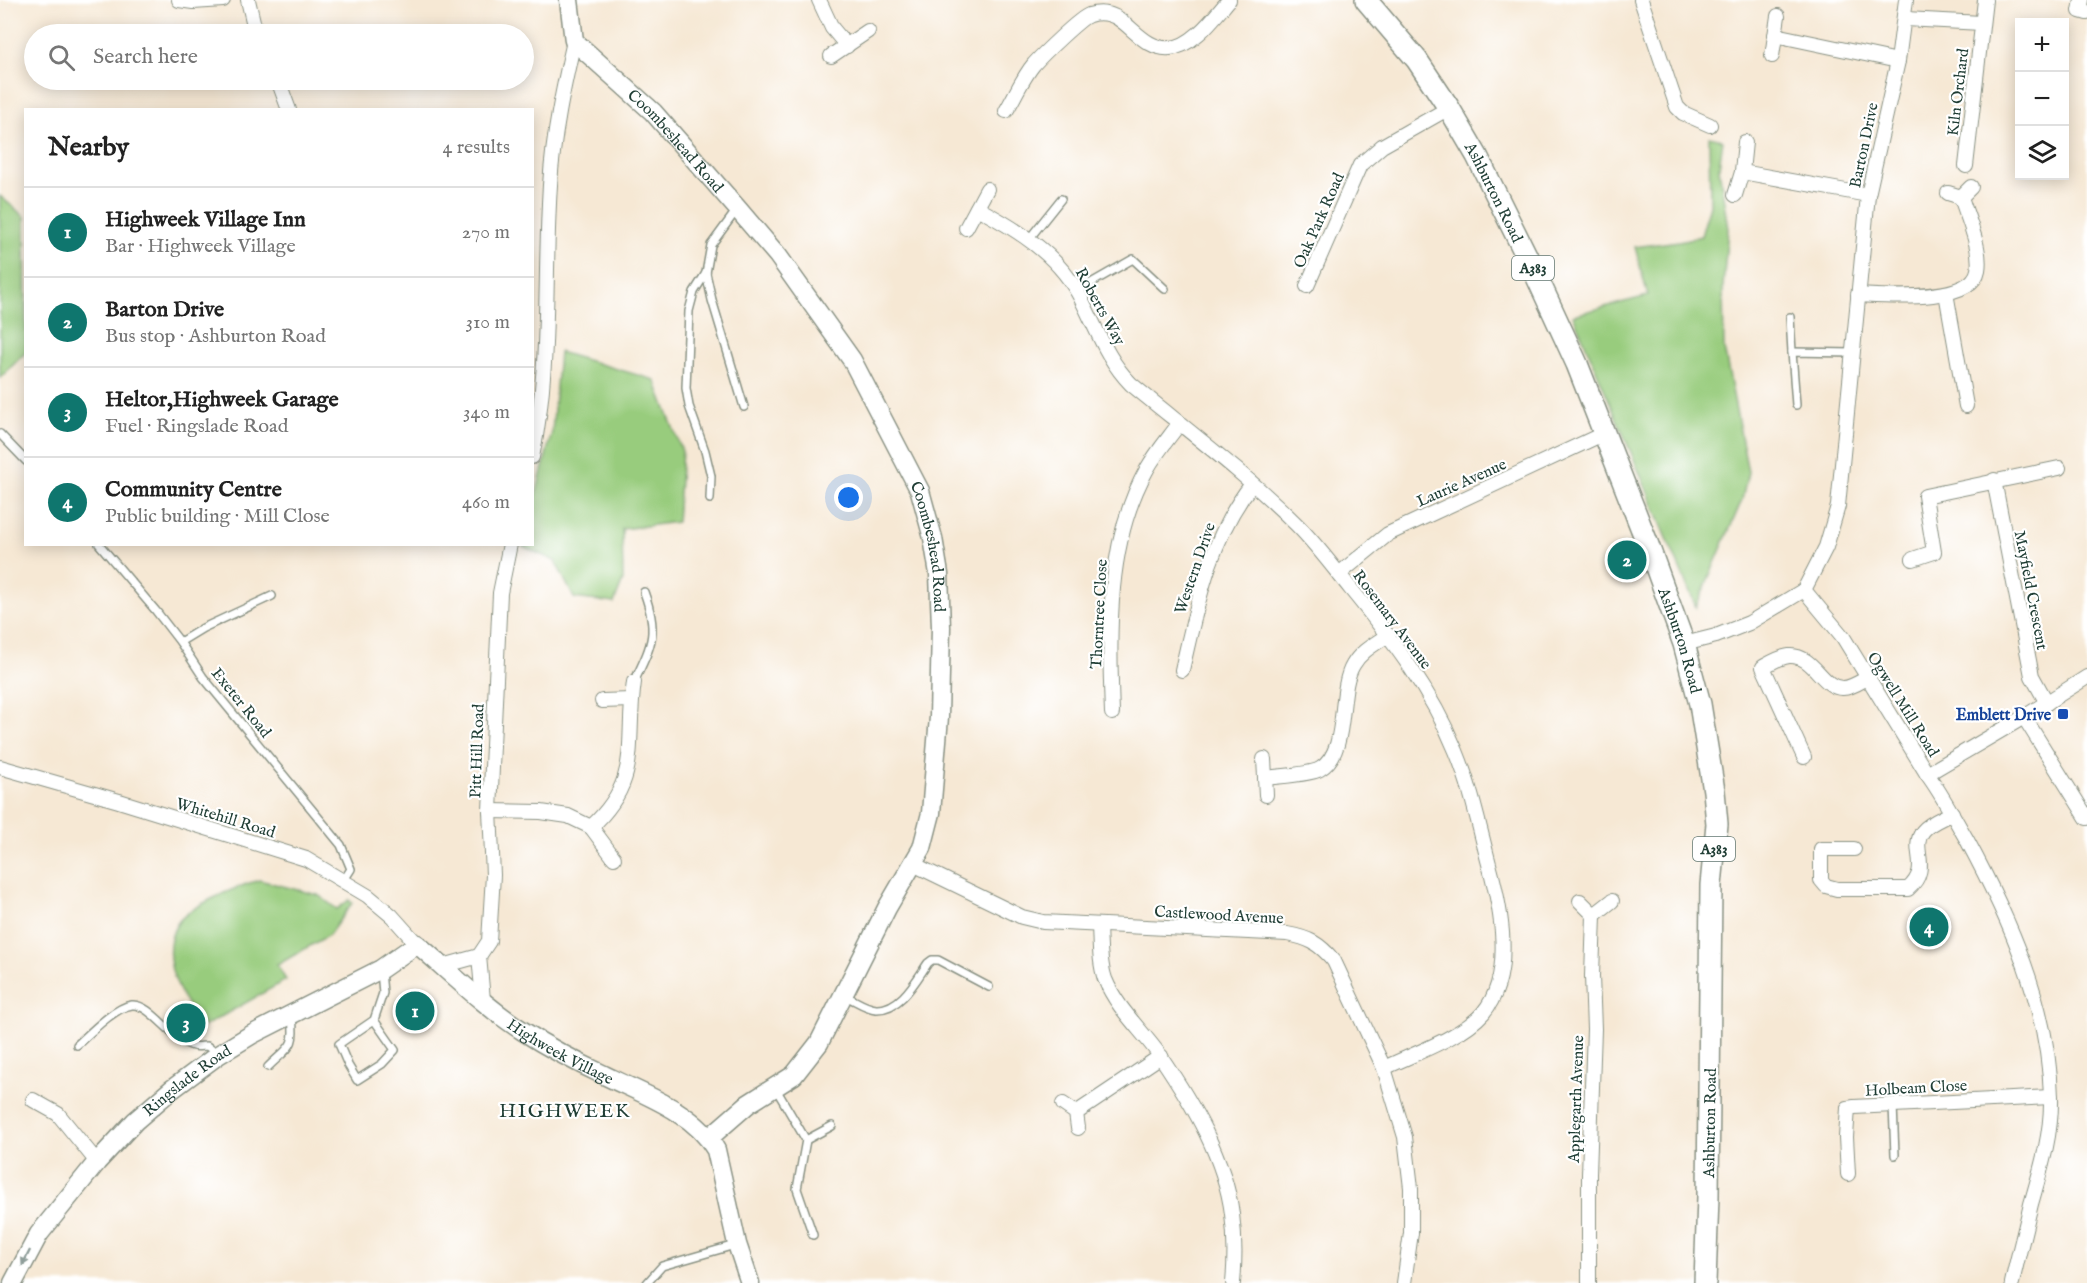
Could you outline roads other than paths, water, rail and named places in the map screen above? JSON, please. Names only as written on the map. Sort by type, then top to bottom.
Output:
[{"type":"main road","name":"Ashburton Road","points":[[1366,0],[1417,60],[1449,108],[1477,156],[1536,275],[1577,364],[1605,433],[1684,644],[1700,704],[1717,824],[1711,885],[1705,1283]]},
{"type":"street","points":[[179,0],[193,2],[223,0]]},
{"type":"street","points":[[248,0],[254,24]]},
{"type":"street","points":[[534,448],[539,426],[539,333],[550,184],[557,120],[574,41],[569,0]]},
{"type":"street","points":[[819,0],[832,28],[847,46]]},
{"type":"street","points":[[1006,111],[1034,65],[1087,15],[1105,13],[1119,19],[1136,35],[1152,45],[1170,48],[1188,41],[1203,29],[1229,0]]},
{"type":"street","name":"Barton Drive","points":[[1804,590],[1826,547],[1838,506],[1868,195],[1898,61],[1906,0]]},
{"type":"street","name":"Kiln Orchard","points":[[1965,166],[1985,0]]},
{"type":"street","points":[[2082,0],[2080,11],[2087,13]]},
{"type":"street","points":[[1646,3],[1677,107],[1683,113],[1710,125]]},
{"type":"street","points":[[1772,56],[1778,16]]},
{"type":"street","points":[[1905,19],[1982,23]]},
{"type":"street","points":[[831,56],[868,31]]},
{"type":"street","points":[[1775,35],[1898,61]]},
{"type":"street","name":"Coombeshead Road","points":[[574,41],[653,112],[737,208],[778,256],[852,360],[920,491],[933,538],[939,574],[941,627],[939,717],[931,813],[926,837],[887,908],[819,1043],[794,1075],[748,1104],[710,1138]]},
{"type":"street","points":[[282,90],[288,108]]},
{"type":"street","name":"Oak Park Road","points":[[1307,286],[1360,165],[1382,146],[1449,108]]},
{"type":"street","points":[[1735,195],[1742,172],[1745,141]]},
{"type":"street","points":[[1742,172],[1868,195]]},
{"type":"street","points":[[966,228],[987,189]]},
{"type":"street","points":[[1858,295],[1906,297],[1946,293],[1967,285],[1976,278],[1979,267],[1974,238],[1960,192]]},
{"type":"street","name":"Roberts Way","points":[[977,208],[1029,239],[1059,265],[1077,291],[1116,369],[1131,384]]},
{"type":"street","points":[[1946,293],[1966,406]]},
{"type":"street","name":"Rosemary Avenue","points":[[1131,384],[1252,484],[1299,527],[1388,635],[1414,673],[1437,712],[1466,776],[1500,912],[1503,947],[1494,994],[1483,1013],[1467,1027],[1384,1068]]},
{"type":"street","name":"Thorntree Close","points":[[1112,713],[1110,658],[1115,561],[1133,501],[1147,469],[1179,423]]},
{"type":"street","name":"Laurie Avenue","points":[[1339,574],[1388,534],[1605,433]]},
{"type":"street","points":[[1913,559],[1934,552],[1925,496],[2059,468]]},
{"type":"street","name":"Mayfield Crescent","points":[[1994,480],[2032,676],[2047,703]]},
{"type":"street","name":"Western Drive","points":[[1182,671],[1207,570],[1226,524],[1237,503],[1252,484]]},
{"type":"street","name":"Pitt Hill Road","points":[[483,1000],[479,956],[489,941],[493,875],[490,811],[500,593],[510,546]]},
{"type":"street","points":[[1684,644],[1716,636],[1749,623],[1804,590]]},
{"type":"street","name":"Ogwell Mill Road","points":[[1804,590],[1843,637],[1928,774],[2025,717],[2087,677]]},
{"type":"street","points":[[1265,778],[1320,769],[1331,758],[1338,739],[1352,666],[1363,652],[1388,635]]},
{"type":"street","points":[[1804,757],[1763,667],[1788,656],[1804,659],[1831,685],[1842,689],[1869,677]]},
{"type":"street","points":[[591,827],[608,812],[618,795],[628,768],[634,682]]},
{"type":"street","points":[[602,701],[631,700]]},
{"type":"street","points":[[2025,717],[2087,818]]},
{"type":"street","points":[[1264,759],[1266,795]]},
{"type":"street","name":"Whitehill Road","points":[[0,767],[306,859],[344,880],[392,916],[417,944]]},
{"type":"street","points":[[1928,774],[1983,870],[2024,961],[2046,1047],[2051,1097],[2049,1128],[2012,1283]]},
{"type":"street","points":[[490,811],[542,812],[568,816],[591,827],[614,858]]},
{"type":"street","points":[[1854,849],[1821,849],[1821,880],[1826,886],[1837,889],[1908,888],[1919,876],[1918,843],[1922,831],[1952,813]]},
{"type":"street","name":"Castlewood Avenue","points":[[913,864],[1022,917],[1043,922],[1287,934],[1306,938],[1322,947],[1334,961],[1384,1068],[1405,1137],[1411,1188],[1412,1233],[1404,1283]]},
{"type":"street","points":[[1581,901],[1594,915],[1612,901]]},
{"type":"street","name":"Applegarth Avenue","points":[[1589,1283],[1594,915]]},
{"type":"street","points":[[1099,925],[1104,977],[1114,997],[1161,1056],[1205,1131],[1222,1174],[1232,1214],[1233,1283]]},
{"type":"street","name":"Highweek Village","points":[[417,944],[520,1029],[560,1054],[665,1106],[689,1120],[710,1138]]},
{"type":"street","name":"Ringslade Road","points":[[14,1283],[39,1234],[97,1162],[135,1121],[171,1090],[218,1055],[251,1035],[381,969],[417,944]]},
{"type":"street","points":[[443,966],[479,956]]},
{"type":"street","points":[[1076,1113],[1161,1056]]},
{"type":"street","name":"Holbeam Close","points":[[1848,1174],[1846,1137],[1848,1108],[2051,1097]]},
{"type":"street","points":[[33,1100],[58,1114],[97,1162]]},
{"type":"street","points":[[1063,1104],[1076,1113],[1078,1128]]},
{"type":"street","points":[[710,1138],[716,1150],[737,1244],[750,1283]]},
{"type":"lane","points":[[1029,239],[1061,198]]},
{"type":"lane","points":[[710,499],[711,476],[689,406],[686,387],[689,311],[694,292],[706,273],[711,245],[737,208]]},
{"type":"lane","points":[[1077,291],[1132,259],[1165,289]]},
{"type":"lane","points":[[706,273],[744,407]]},
{"type":"lane","points":[[1790,317],[1796,405]]},
{"type":"lane","points":[[1792,351],[1853,353]]},
{"type":"lane","points":[[0,434],[24,459]]},
{"type":"lane","name":"Exeter Road","points":[[101,546],[180,642],[203,677],[340,844],[351,869],[344,880]]},
{"type":"lane","points":[[634,682],[645,659],[653,632],[652,615],[644,592]]},
{"type":"lane","points":[[180,642],[203,628],[272,597]]},
{"type":"lane","points":[[843,994],[876,1009],[893,1005],[905,995],[932,960],[938,960],[989,987]]},
{"type":"lane","points":[[374,1020],[395,1050],[382,1064],[357,1080],[339,1044],[374,1020],[383,993],[381,969]]},
{"type":"lane","points":[[76,1046],[102,1021],[131,1005],[148,1011],[170,1032],[190,1045],[207,1046],[218,1055]]},
{"type":"lane","points":[[268,1066],[293,1043],[292,1015]]},
{"type":"lane","points":[[774,1087],[806,1140],[797,1189],[813,1235]]},
{"type":"lane","points":[[1893,1105],[1895,1155]]},
{"type":"lane","points":[[806,1140],[832,1126]]},
{"type":"lane","points":[[646,1283],[662,1266],[737,1244]]},
{"type":"place","name":"Barton Drive","points":[[1627,560]]},
{"type":"place","name":"Emblett Drive","points":[[2063,714]]},
{"type":"place","name":"Community Centre","points":[[1929,927]]},
{"type":"place","name":"Highweek Village Inn","points":[[415,1011]]},
{"type":"place","name":"Heltor,Highweek Garage","points":[[186,1023]]},
{"type":"district","name":"HIGHWEEK","points":[[565,1110]]}]
